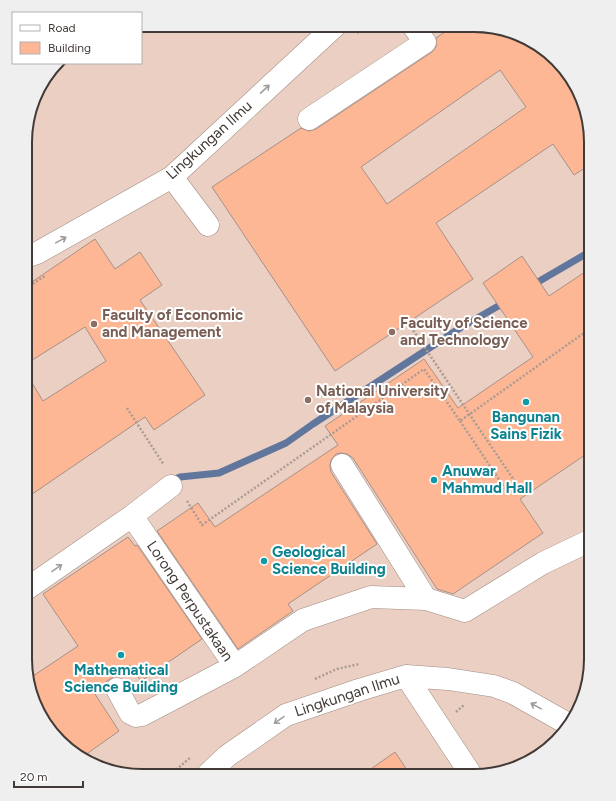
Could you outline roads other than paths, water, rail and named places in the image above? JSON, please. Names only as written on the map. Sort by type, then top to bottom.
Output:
[{"type":"street","name":"Lingkungan Ilmu","points":[[32,256],[172,177],[329,32]]},
{"type":"street","points":[[309,119],[425,42],[418,32]]},
{"type":"street","points":[[172,177],[208,225]]},
{"type":"street","points":[[342,465],[426,599]]},
{"type":"street","points":[[32,585],[132,516],[174,484]]},
{"type":"street","name":"Lorong Perpustakaan","points":[[132,516],[235,666],[302,620],[371,597],[426,599],[465,611],[543,563],[584,543]]},
{"type":"street","points":[[117,689],[130,712],[136,716],[142,715],[235,666]]},
{"type":"street","name":"Lingkungan Ilmu","points":[[214,769],[227,756],[286,715],[359,690],[406,676],[494,686],[513,693],[564,722]]},
{"type":"street","points":[[406,676],[467,769]]},
{"type":"waterway","points":[[531,286],[584,255]]},
{"type":"waterway","points":[[171,481],[180,477],[219,473],[286,443],[460,328],[507,301]]},
{"type":"place","name":"Faculty of Economic and Management","points":[[94,324]]},
{"type":"place","name":"Faculty of Science and Technology","points":[[392,332]]},
{"type":"place","name":"National University of Malaysia","points":[[308,400]]},
{"type":"place","name":"Bangunan Sains Fizik","points":[[526,402]]},
{"type":"place","name":"Anuwar Mahmud Hall","points":[[434,480]]},
{"type":"place","name":"Geological Science Building","points":[[264,561]]},
{"type":"place","name":"Mathematical Science Building","points":[[121,655]]}]
